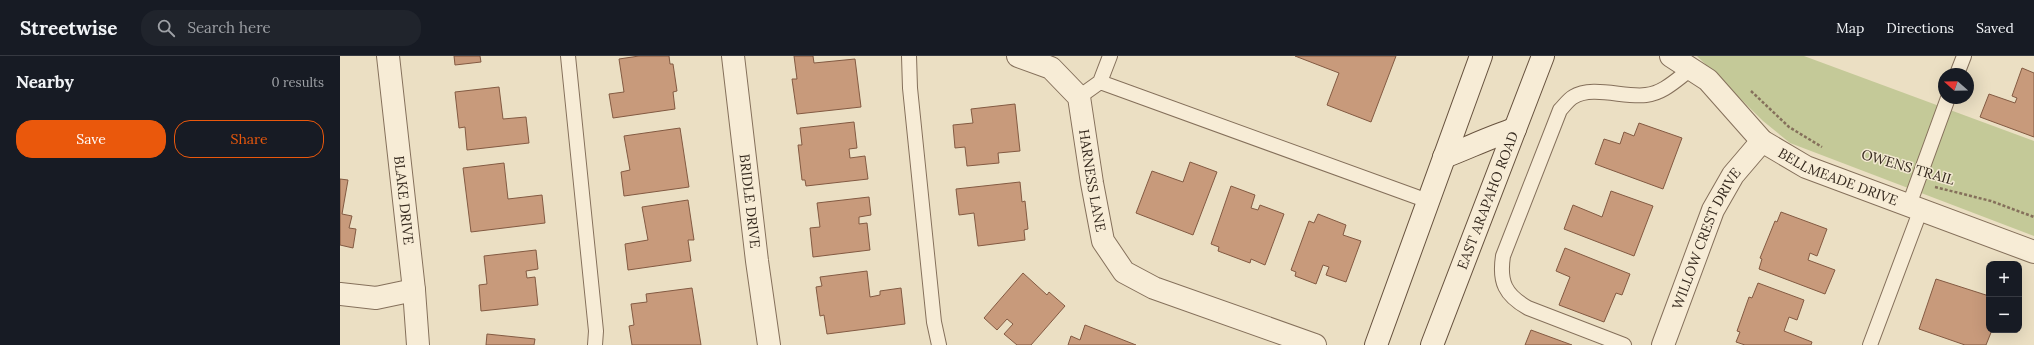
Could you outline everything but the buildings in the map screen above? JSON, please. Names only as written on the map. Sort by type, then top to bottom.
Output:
[{"type":"street","name":"BLAKE DRIVE","points":[[388,56],[414,290],[418,345]]},
{"type":"street","name":"BRIDLE DRIVE","points":[[733,56],[756,253],[770,345]]},
{"type":"street","points":[[1018,56],[1051,68],[1079,97]]},
{"type":"street","points":[[1376,345],[1481,56]]},
{"type":"street","name":"EAST ARAPAHO ROAD","points":[[1432,345],[1543,56]]},
{"type":"street","name":"BELLMEADE DRIVE","points":[[1671,56],[1708,80],[1762,141],[1806,166],[2034,252]]},
{"type":"street","name":"HARNESS LANE","points":[[1079,97],[1092,183],[1103,241],[1124,272],[1154,288],[1315,345]]},
{"type":"street","points":[[1444,157],[1472,147],[1488,137],[1515,130]]},
{"type":"street","name":"WILLOW CREST DRIVE","points":[[1663,345],[1713,210],[1733,175],[1762,141]]},
{"type":"street","points":[[340,294],[376,298],[414,290]]},
{"type":"lane","points":[[568,56],[596,330],[595,345]]},
{"type":"lane","points":[[909,56],[910,88],[934,322],[939,345]]},
{"type":"lane","points":[[1079,97],[1100,82],[1110,56]]},
{"type":"lane","points":[[1959,68],[1964,56]]},
{"type":"lane","points":[[1624,345],[1528,308],[1516,301],[1507,290],[1502,280],[1503,256],[1560,110],[1573,96],[1599,91],[1633,96],[1648,95],[1664,89],[1690,69]]},
{"type":"lane","points":[[1100,82],[1428,201]]},
{"type":"lane","points":[[1870,345],[1915,207],[1917,183],[1946,104]]},
{"type":"path","points":[[1748,89],[1789,127],[1824,148]]},
{"type":"path","name":"OWENS TRAIL","points":[[1917,183],[1991,201],[2034,217]]},
{"type":"green space","points":[[1697,56],[1804,56],[2034,141],[2034,236],[1790,143],[1763,121]]}]
